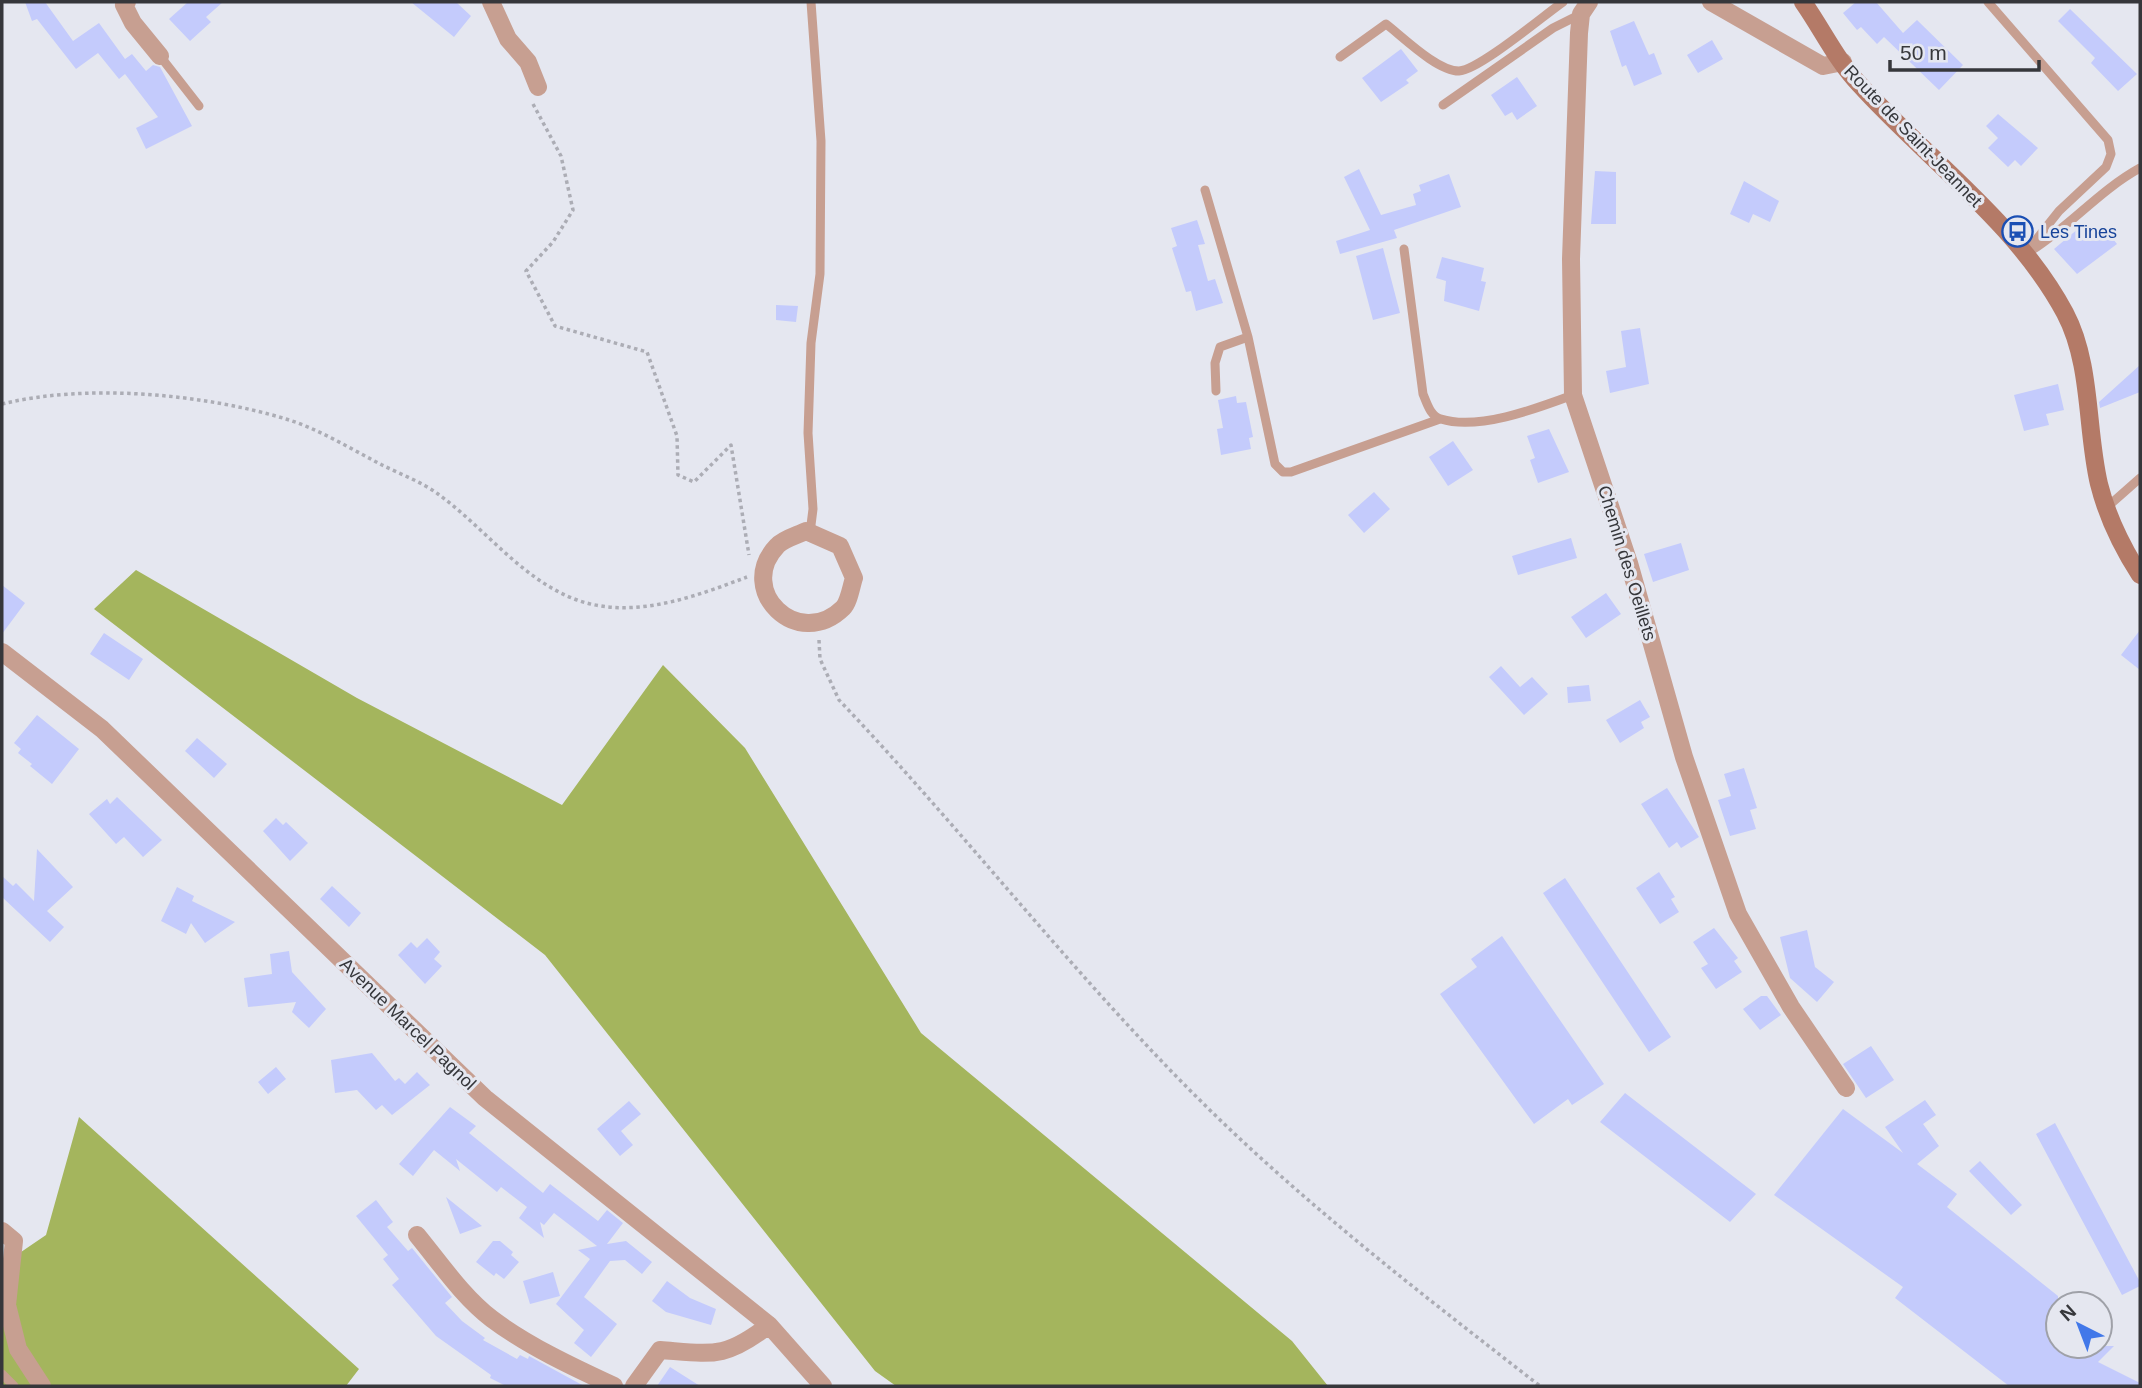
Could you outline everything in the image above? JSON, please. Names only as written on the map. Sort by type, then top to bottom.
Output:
[{"type":"main road","name":"Route de Saint-Jeannet","points":[[1803,2],[1858,83],[2024,255],[2056,297],[2072,328],[2099,483],[2106,508],[2140,575]]},
{"type":"street","points":[[491,2],[508,39],[528,62],[534,93]]},
{"type":"street","points":[[1711,2],[1823,66],[1843,62]]},
{"type":"street","points":[[124,3],[133,23],[160,56]]},
{"type":"street","name":"Chemin des Oeillets","points":[[1585,8],[1571,259],[1573,395],[1629,563],[1684,757],[1738,914],[1791,1007],[1846,1088]]},
{"type":"street","points":[[806,531],[810,533],[840,545],[854,578],[845,607],[819,624],[790,621],[767,600],[757,574],[777,545],[806,531]]},
{"type":"street","name":"Avenue Marcel Pagnol","points":[[2,652],[102,729],[485,1098],[769,1325],[823,1386]]},
{"type":"street","points":[[2,1231],[14,1241],[7,1305],[18,1349],[42,1386]]},
{"type":"street","points":[[418,1235],[453,1280],[492,1318],[572,1366],[614,1386]]},
{"type":"street","points":[[634,1386],[660,1350],[713,1354],[742,1346],[769,1325]]},
{"type":"lane","points":[[810,533],[813,509],[808,433],[810,343],[820,274],[821,141],[811,2]]},
{"type":"lane","points":[[1340,57],[1386,23],[1431,60],[1457,71],[1475,66],[1563,2]]},
{"type":"lane","points":[[1988,2],[2108,140],[2111,154],[2106,167],[2059,211],[2024,255]]},
{"type":"lane","points":[[1443,105],[1585,8]]},
{"type":"lane","points":[[160,56],[199,106]]},
{"type":"lane","points":[[2024,255],[2052,238],[2124,177],[2140,168]]},
{"type":"lane","points":[[1205,190],[1248,337],[1275,464],[1283,472],[1291,472],[1440,419],[1474,422],[1527,411],[1573,395]]},
{"type":"lane","points":[[1404,249],[1423,394],[1429,409],[1440,419]]},
{"type":"lane","points":[[1216,391],[1215,363],[1220,347],[1248,337]]},
{"type":"lane","points":[[2106,508],[2140,478]]},
{"type":"lane","points":[[2,1374],[14,1386]]},
{"type":"path","points":[[2,404],[21,399],[107,393],[196,400],[287,419],[436,492],[482,529],[538,581],[578,600],[638,609],[713,590],[757,574],[731,444],[694,482],[678,475],[677,436],[647,352],[555,326],[526,271],[552,242],[573,210],[561,156],[534,93]]},
{"type":"path","points":[[819,624],[820,659],[839,700],[1112,1006],[1237,1136],[1382,1263],[1540,1386]]},
{"type":"green space","points":[[136,570],[357,698],[562,805],[663,665],[745,748],[921,1033],[1292,1341],[1328,1386],[896,1386],[875,1371],[545,955],[94,609]]},
{"type":"green space","points":[[79,1117],[359,1369],[346,1386],[2,1386],[2,1265],[46,1235]]},
{"type":"building","points":[[25,2],[45,2],[73,41],[99,23],[125,59],[132,54],[146,71],[153,65],[160,67],[192,126],[146,149],[136,128],[158,117],[125,74],[119,79],[98,53],[76,69],[37,19],[32,21]]},
{"type":"building","points":[[188,2],[223,2],[206,17],[211,22],[190,41],[169,19]]},
{"type":"building","points":[[411,2],[456,2],[471,16],[454,37]]},
{"type":"building","points":[[1856,2],[1876,2],[1903,33],[1917,20],[1963,65],[1939,90],[1884,37],[1877,44],[1861,27],[1857,30],[1843,13]]},
{"type":"building","points":[[2070,9],[2137,74],[2118,91],[2091,63],[2095,58],[2058,21]]},
{"type":"building","points":[[1634,21],[1649,55],[1654,53],[1662,74],[1634,86],[1626,65],[1622,67],[1610,31]]},
{"type":"building","points":[[1712,40],[1723,59],[1698,73],[1687,55]]},
{"type":"building","points":[[1401,49],[1418,71],[1406,80],[1409,83],[1381,102],[1362,78]]},
{"type":"building","points":[[1517,77],[1537,106],[1517,120],[1512,112],[1505,116],[1491,95]]},
{"type":"building","points":[[1998,114],[2038,148],[2021,166],[2015,160],[2008,167],[1988,148],[1998,138],[1986,126]]},
{"type":"building","points":[[1359,169],[1381,215],[1416,205],[1413,194],[1421,191],[1419,185],[1449,174],[1461,207],[1394,230],[1397,238],[1340,254],[1336,241],[1370,230],[1344,177]]},
{"type":"building","points":[[1595,171],[1616,172],[1616,224],[1591,224]]},
{"type":"building","points":[[1744,181],[1779,201],[1770,222],[1753,214],[1749,223],[1730,214]]},
{"type":"building","points":[[1197,220],[1205,244],[1198,245],[1208,281],[1215,279],[1223,303],[1196,311],[1191,291],[1186,292],[1172,248],[1177,246],[1171,228]]},
{"type":"building","points":[[2085,223],[2097,237],[2105,229],[2117,244],[2077,274],[2054,249]]},
{"type":"building","points":[[1383,248],[1400,313],[1373,320],[1356,256]]},
{"type":"building","points":[[1442,257],[1484,268],[1481,281],[1486,282],[1479,311],[1444,301],[1446,281],[1436,278]]},
{"type":"building","points":[[776,305],[798,306],[796,322],[776,320]]},
{"type":"building","points":[[1640,328],[1649,384],[1610,393],[1606,371],[1626,367],[1621,331]]},
{"type":"building","points":[[2140,365],[2140,392],[2100,408],[2099,402]]},
{"type":"building","points":[[2058,384],[2064,410],[2046,414],[2049,425],[2024,431],[2014,395]]},
{"type":"building","points":[[1236,396],[1237,403],[1246,402],[1253,437],[1249,438],[1251,449],[1221,455],[1217,429],[1223,428],[1218,400]]},
{"type":"building","points":[[1549,429],[1569,472],[1538,483],[1530,460],[1535,458],[1527,436]]},
{"type":"building","points":[[1453,441],[1473,470],[1448,486],[1429,457]]},
{"type":"building","points":[[1374,492],[1390,509],[1364,533],[1348,515]]},
{"type":"building","points":[[1571,538],[1577,558],[1518,575],[1512,556]]},
{"type":"building","points":[[1681,543],[1689,570],[1653,582],[1644,554]]},
{"type":"building","points":[[2,585],[25,603],[2,634]]},
{"type":"building","points":[[1606,593],[1621,614],[1586,638],[1571,617]]},
{"type":"building","points":[[2140,630],[2140,670],[2121,655]]},
{"type":"building","points":[[104,633],[143,659],[129,680],[90,654]]},
{"type":"building","points":[[1501,666],[1520,687],[1532,677],[1548,694],[1524,715],[1489,677]]},
{"type":"building","points":[[1589,685],[1591,701],[1568,703],[1567,687]]},
{"type":"building","points":[[1640,700],[1650,717],[1641,722],[1644,728],[1620,743],[1606,720]]},
{"type":"building","points":[[37,715],[79,749],[52,784],[30,766],[32,764],[18,753],[21,749],[14,743]]},
{"type":"building","points":[[197,738],[227,764],[214,778],[185,751]]},
{"type":"building","points":[[1744,768],[1757,808],[1750,810],[1756,829],[1730,836],[1718,800],[1731,796],[1724,774]]},
{"type":"building","points":[[1667,788],[1699,837],[1681,848],[1677,842],[1669,848],[1641,804]]},
{"type":"building","points":[[117,797],[162,840],[143,857],[124,837],[116,844],[89,814],[107,799],[110,804]]},
{"type":"building","points":[[276,818],[283,825],[286,822],[308,843],[290,861],[263,831]]},
{"type":"building","points":[[37,849],[73,887],[47,911],[64,927],[50,942],[2,897],[2,876],[13,886],[16,883],[34,901]]},
{"type":"building","points":[[1659,872],[1675,897],[1671,899],[1679,912],[1660,924],[1636,888]]},
{"type":"building","points":[[1565,878],[1671,1037],[1649,1052],[1543,893]]},
{"type":"building","points":[[332,886],[361,913],[349,927],[320,899]]},
{"type":"building","points":[[177,887],[194,896],[192,901],[235,922],[205,943],[191,923],[186,934],[161,921]]},
{"type":"building","points":[[1714,928],[1738,958],[1734,961],[1742,972],[1716,989],[1701,968],[1708,964],[1693,942]]},
{"type":"building","points":[[1807,930],[1815,967],[1834,982],[1817,1002],[1790,978],[1780,937]]},
{"type":"building","points":[[1502,936],[1604,1084],[1572,1105],[1568,1099],[1534,1124],[1440,994],[1477,967],[1471,959]]},
{"type":"building","points":[[427,938],[440,952],[434,959],[442,966],[425,984],[398,955],[411,942],[417,948]]},
{"type":"building","points":[[289,951],[292,972],[326,1009],[309,1028],[292,1012],[296,1002],[248,1007],[244,978],[272,974],[270,954]]},
{"type":"building","points":[[1761,996],[1767,996],[1781,1015],[1760,1030],[1743,1009]]},
{"type":"building","points":[[1871,1046],[1894,1080],[1866,1098],[1843,1064]]},
{"type":"building","points":[[372,1053],[395,1081],[399,1078],[405,1084],[417,1072],[430,1085],[392,1115],[382,1105],[376,1110],[357,1090],[335,1093],[331,1060]]},
{"type":"building","points":[[276,1067],[286,1079],[268,1094],[258,1082]]},
{"type":"building","points":[[1625,1093],[1756,1194],[1730,1222],[1600,1122]]},
{"type":"building","points":[[1925,1100],[1936,1115],[1923,1124],[1939,1146],[1917,1164],[1957,1194],[1947,1207],[2051,1290],[2044,1290],[2044,1360],[2100,1360],[2098,1362],[2140,1383],[2140,1386],[2009,1386],[1895,1298],[1903,1287],[1774,1195],[1843,1109],[1903,1153],[1885,1127]]},
{"type":"building","points":[[629,1101],[641,1114],[621,1131],[633,1145],[620,1156],[597,1129]]},
{"type":"building","points":[[450,1107],[476,1126],[469,1133],[543,1193],[550,1184],[598,1221],[607,1210],[623,1223],[607,1244],[626,1241],[652,1262],[642,1274],[625,1260],[610,1261],[584,1297],[617,1324],[591,1357],[574,1343],[584,1330],[556,1304],[590,1259],[578,1250],[597,1246],[554,1213],[544,1225],[540,1222],[544,1238],[519,1218],[527,1207],[501,1187],[497,1192],[456,1159],[460,1171],[434,1150],[413,1176],[399,1164]]},
{"type":"building","points":[[2055,1123],[2140,1282],[2140,1286],[2122,1295],[2036,1134]]},
{"type":"building","points":[[1980,1161],[2022,1205],[2011,1215],[1969,1171]]},
{"type":"building","points":[[446,1197],[482,1226],[460,1234]]},
{"type":"building","points":[[376,1200],[393,1222],[387,1227],[408,1251],[412,1248],[452,1297],[445,1303],[462,1321],[485,1338],[483,1340],[517,1359],[520,1355],[528,1359],[529,1356],[584,1386],[506,1386],[490,1378],[491,1375],[436,1336],[392,1285],[399,1279],[383,1259],[388,1255],[356,1216]]},
{"type":"building","points":[[493,1241],[500,1241],[513,1252],[511,1255],[519,1262],[504,1279],[496,1273],[494,1276],[476,1262]]},
{"type":"building","points":[[553,1272],[560,1296],[530,1304],[523,1281]]},
{"type":"building","points":[[667,1281],[690,1298],[716,1309],[711,1325],[666,1312],[652,1301]]},
{"type":"building","points":[[670,1367],[700,1386],[657,1386]]},
{"type":"place","name":"Les Tines","points":[[2017,232]]}]
